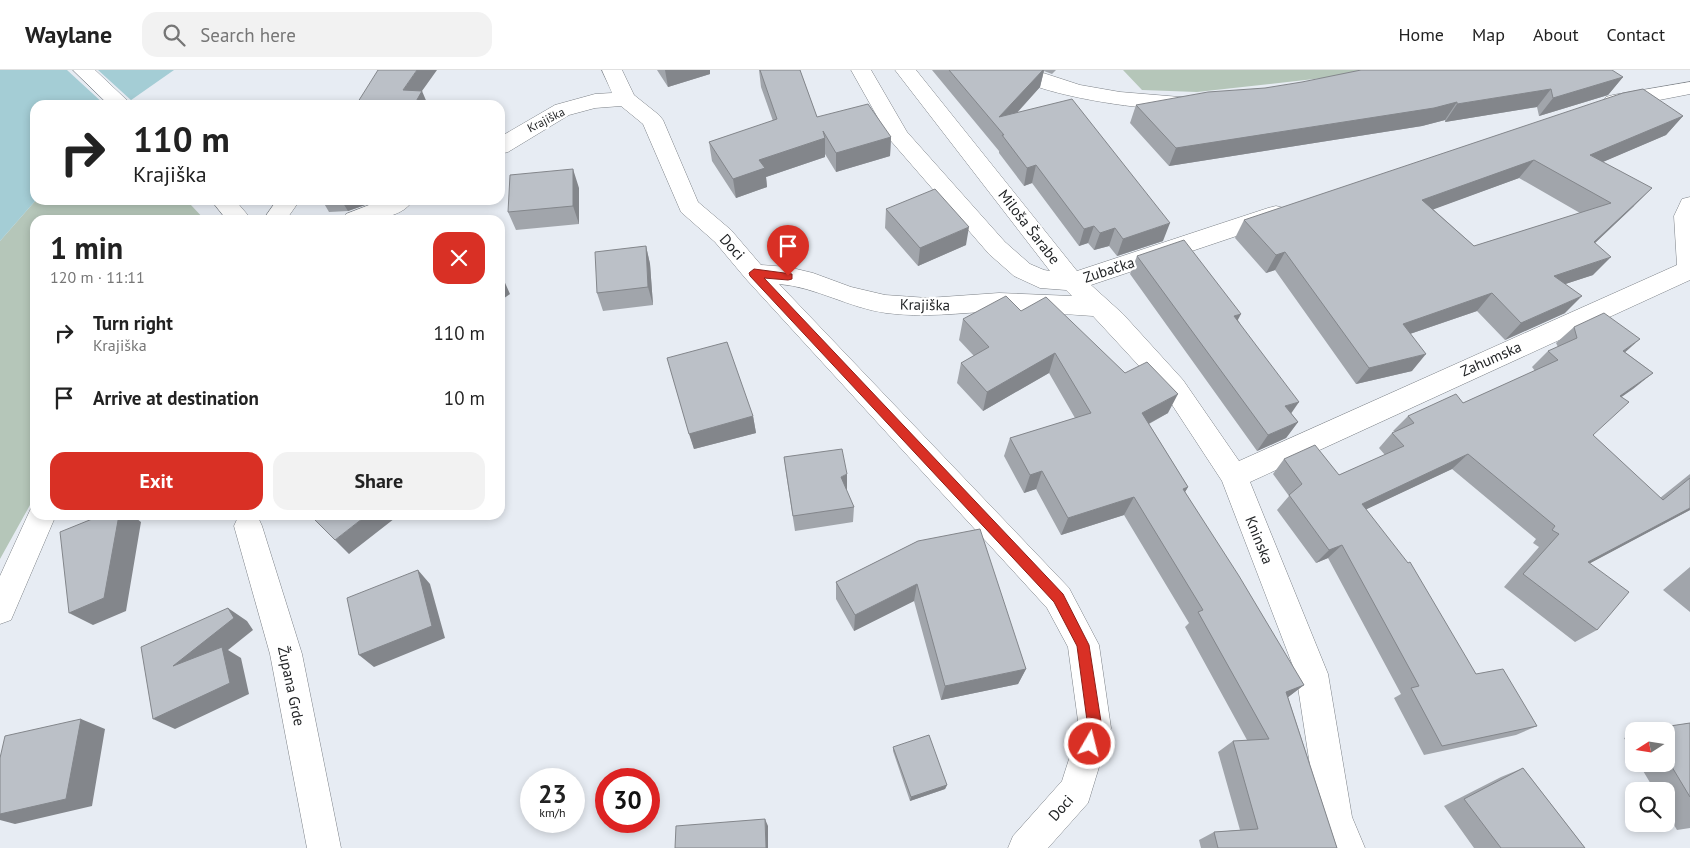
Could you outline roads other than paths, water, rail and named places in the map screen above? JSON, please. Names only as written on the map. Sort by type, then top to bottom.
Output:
[{"type":"street","points":[[84,70],[117,100]]},
{"type":"street","name":"Doci","points":[[612,70],[625,99],[652,120],[689,206],[723,236],[754,273],[1058,598],[1083,645],[1095,728],[1076,791],[1025,848]]},
{"type":"street","name":"Miloša Šarabe","points":[[861,70],[899,136],[997,248],[1022,270],[1040,279],[1072,282]]},
{"type":"street","name":"Miloša Šarabe","points":[[905,70],[1072,282]]},
{"type":"street","points":[[1016,70],[1044,81],[1098,96],[1154,104],[1202,103]]},
{"type":"street","points":[[1594,107],[1690,88]]},
{"type":"street","name":"Krajiška","points":[[505,144],[562,110],[594,101],[625,99]]},
{"type":"street","points":[[227,205],[237,215]]},
{"type":"street","points":[[368,215],[392,205]]},
{"type":"street","name":"Zahumska","points":[[1234,476],[1689,270],[1685,216],[1690,205]]},
{"type":"street","name":"Zubačka","points":[[1072,282],[1292,209]]},
{"type":"street","name":"Krajiška","points":[[754,273],[788,276],[813,282],[848,295],[885,304],[928,307],[1000,302],[1100,307]]},
{"type":"street","name":"Kninska","points":[[1072,282],[1100,307],[1174,388],[1234,476],[1312,674],[1335,818],[1348,848]]},
{"type":"street","points":[[0,610],[40,520]]},
{"type":"street","name":"Župana Grde","points":[[248,526],[286,654],[324,848]]},
{"type":"water","points":[[0,70],[174,70],[131,100],[30,100],[30,205],[32,205],[0,241]]}]
